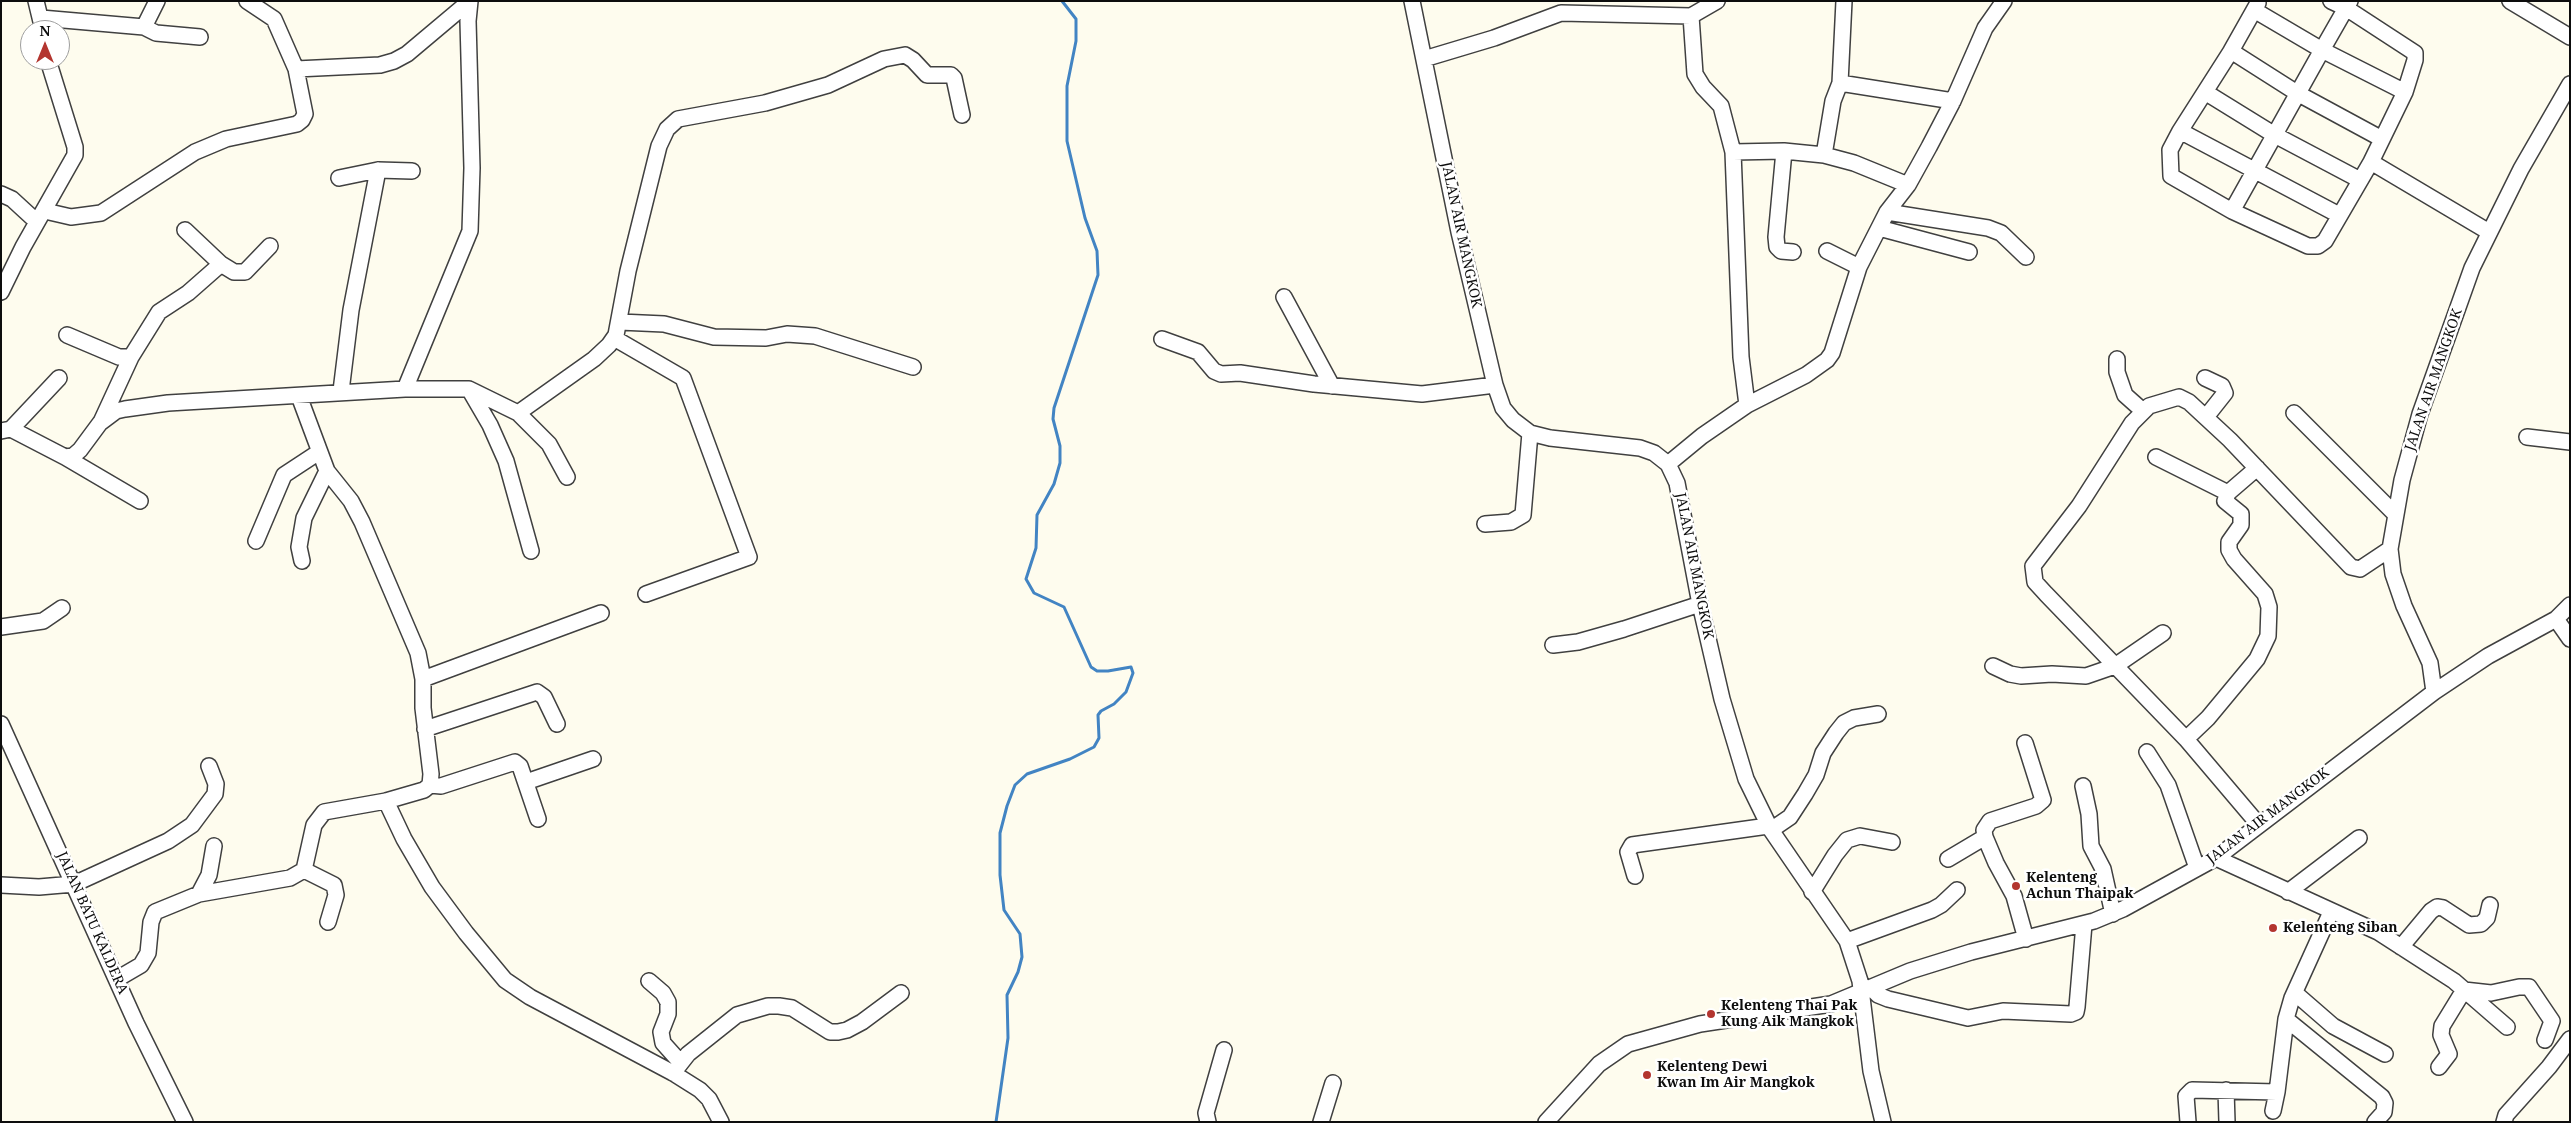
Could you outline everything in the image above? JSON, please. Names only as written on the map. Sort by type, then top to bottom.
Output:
[{"type":"street","points":[[36,1],[41,20]]},
{"type":"street","points":[[144,27],[157,1]]},
{"type":"street","points":[[1,194],[12,198],[41,217],[71,217],[101,213],[195,152],[226,139],[297,124],[302,120],[304,114],[296,69],[274,19],[247,1]]},
{"type":"street","points":[[296,69],[380,65],[394,61],[407,54],[470,1]]},
{"type":"street","points":[[405,389],[470,231],[472,168],[468,21],[470,1]]},
{"type":"street","name":"JALAN AIR MANGKOK","points":[[1412,1],[1459,232],[1495,385],[1503,408],[1513,420],[1530,433],[1550,438],[1640,448],[1654,453],[1668,464],[1677,483],[1684,510],[1700,604],[1722,699],[1746,778],[1770,828],[1847,941],[1866,990],[1871,1071],[1883,1122]]},
{"type":"street","points":[[1424,58],[1494,38],[1560,7],[1657,8],[1690,16],[1717,1]]},
{"type":"street","points":[[1824,155],[1833,101],[1840,83],[1844,1]]},
{"type":"street","points":[[1668,464],[1702,436],[1747,405],[1806,375],[1827,360],[1836,344],[1859,267],[1887,212],[1908,185],[1953,101],[1985,28],[2004,1]]},
{"type":"street","points":[[2331,1],[2348,5],[2415,53],[2415,60],[2404,92],[2371,162],[2325,241],[2318,246],[2308,246],[2232,211],[2171,176],[2170,150],[2257,6],[2322,50],[2404,92]]},
{"type":"street","points":[[2510,1],[2570,37]]},
{"type":"street","points":[[2232,211],[2273,134],[2348,5]]},
{"type":"street","points":[[1690,16],[1695,74],[1703,87],[1721,106],[1733,152],[1741,356],[1747,405]]},
{"type":"street","points":[[70,25],[144,27],[156,33],[200,37]]},
{"type":"street","points":[[2231,51],[2298,93],[2382,139]]},
{"type":"street","points":[[518,413],[594,359],[614,338],[620,322],[628,271],[660,146],[667,129],[678,119],[765,103],[828,84],[884,59],[900,55],[913,60],[927,75],[951,75],[954,78],[962,115]]},
{"type":"street","points":[[1,292],[75,155],[75,147],[51,70]]},
{"type":"street","points":[[1840,83],[1953,101]]},
{"type":"street","name":"JALAN AIR MANGKOK","points":[[2434,692],[2430,663],[2404,606],[2394,574],[2390,549],[2406,461],[2420,414],[2472,268],[2521,169],[2570,84]]},
{"type":"street","points":[[2205,92],[2273,134],[2360,180]]},
{"type":"street","points":[[2180,131],[2339,215]]},
{"type":"street","points":[[1733,152],[1784,151],[1824,155],[1854,163],[1908,185]]},
{"type":"street","points":[[1784,151],[1776,237],[1777,247],[1781,251],[1793,252]]},
{"type":"street","points":[[2371,162],[2489,232]]},
{"type":"street","points":[[341,391],[351,310],[378,170]]},
{"type":"street","points":[[339,178],[378,170],[412,171]]},
{"type":"street","points":[[1887,212],[1988,228],[2001,233],[2026,257]]},
{"type":"street","points":[[1879,228],[1969,252]]},
{"type":"street","points":[[185,230],[222,264],[234,272],[246,272],[270,246]]},
{"type":"street","points":[[1826,251],[1859,267]]},
{"type":"street","points":[[65,457],[73,456],[80,450],[100,423],[131,357],[159,312],[188,293],[222,264]]},
{"type":"street","points":[[1284,297],[1332,386]]},
{"type":"street","points":[[620,322],[664,324],[714,337],[766,338],[787,334],[815,336],[913,366]]},
{"type":"street","points":[[67,335],[119,356],[131,357]]},
{"type":"street","points":[[614,338],[683,378],[749,557],[646,594]]},
{"type":"street","points":[[1162,339],[1198,352],[1217,374],[1240,374],[1332,386],[1422,394],[1495,385]]},
{"type":"street","points":[[2117,359],[2117,372],[2125,395],[2142,411]]},
{"type":"street","points":[[59,378],[6,430],[65,457],[140,501]]},
{"type":"street","points":[[2205,378],[2222,386],[2225,393],[2206,417]]},
{"type":"street","points":[[469,389],[490,425],[506,461],[531,551]]},
{"type":"street","points":[[100,423],[116,411],[151,405],[299,396],[341,391],[469,389],[518,413],[549,444],[568,477]]},
{"type":"street","points":[[117,979],[141,965],[148,953],[151,922],[155,912],[199,894],[290,878],[304,870],[314,825],[318,817],[332,810],[386,801],[424,790],[430,785],[431,774],[425,729],[423,679],[418,653],[362,522],[351,501],[327,471],[299,396]]},
{"type":"street","points":[[2258,825],[2186,739],[2035,582],[2033,566],[2079,506],[2132,422],[2142,411],[2164,400],[2178,397],[2189,402],[2206,417],[2351,567],[2360,569],[2390,549]]},
{"type":"street","points":[[2294,413],[2395,514]]},
{"type":"street","points":[[1485,524],[1511,522],[1523,515],[1530,433]]},
{"type":"street","points":[[2528,437],[2570,442]]},
{"type":"street","points":[[256,541],[284,475],[319,452]]},
{"type":"street","points":[[2156,457],[2228,493]]},
{"type":"street","points":[[2186,739],[2208,718],[2257,659],[2268,636],[2269,607],[2265,594],[2234,559],[2229,550],[2229,542],[2242,519],[2242,514],[2225,501],[2228,493],[2257,468]]},
{"type":"street","points":[[302,561],[298,547],[304,518],[327,471]]},
{"type":"street","points":[[1552,644],[1578,642],[1700,604]]},
{"type":"street","name":"JALAN AIR MANGKOK","points":[[1546,1122],[1599,1064],[1628,1044],[1700,1024],[1831,1004],[1910,971],[1971,952],[2084,924],[2112,914],[2216,858],[2434,692],[2488,656],[2556,619],[2570,605]]},
{"type":"street","points":[[1,627],[43,621],[62,608]]},
{"type":"street","points":[[423,679],[601,613]]},
{"type":"street","points":[[2556,619],[2570,639]]},
{"type":"street","points":[[1993,666],[2010,674],[2021,676],[2052,674],[2086,676],[2115,666],[2163,633]]},
{"type":"street","points":[[425,729],[537,692],[544,697],[557,724]]},
{"type":"street","points":[[1635,876],[1628,852],[1632,846],[1770,828],[1790,817],[1816,776],[1823,753],[1844,723],[1854,718],[1878,714]]},
{"type":"street","name":"JALAN BATU KALDERA","points":[[1,724],[7,752],[74,884],[185,1122]]},
{"type":"street","points":[[2025,743],[2043,800],[2036,806],[1990,821],[1984,830],[1985,837],[2014,896],[2026,939]]},
{"type":"street","points":[[2147,752],[2168,785],[2197,868]]},
{"type":"street","points":[[526,782],[593,759]]},
{"type":"street","points":[[430,785],[441,786],[508,762],[515,762],[520,766],[538,818]]},
{"type":"street","points":[[1,885],[39,887],[74,884],[168,841],[192,825],[215,794],[216,784],[209,766]]},
{"type":"street","points":[[2083,786],[2089,814],[2091,846],[2103,869],[2112,914]]},
{"type":"street","points":[[386,801],[404,839],[432,887],[466,933],[505,980],[530,997],[676,1068],[709,1099],[721,1122]]},
{"type":"street","points":[[1812,892],[1847,840],[1860,836],[1892,842]]},
{"type":"street","points":[[1948,859],[1985,837]]},
{"type":"street","points":[[2288,892],[2359,838]]},
{"type":"street","points":[[199,894],[209,876],[214,846]]},
{"type":"street","points":[[2216,858],[2378,932],[2464,990],[2506,1026]]},
{"type":"street","points":[[304,870],[334,885],[336,896],[328,922]]},
{"type":"street","points":[[1847,941],[1941,906],[1957,890]]},
{"type":"street","points":[[2401,947],[2437,907],[2443,908],[2469,925],[2481,924],[2487,918],[2490,906]]},
{"type":"street","points":[[2273,1111],[2286,1020],[2294,993],[2331,912]]},
{"type":"street","points":[[1866,990],[1888,999],[1968,1018],[2002,1011],[2071,1014],[2076,1012],[2077,1007],[2084,924]]},
{"type":"street","points":[[649,981],[663,993],[668,1002],[668,1014],[661,1032],[663,1043],[676,1068]]},
{"type":"street","points":[[2464,990],[2491,993],[2519,987],[2529,987],[2552,1021],[2546,1040]]},
{"type":"street","points":[[2439,1067],[2449,1054],[2441,1035],[2442,1026],[2464,990]]},
{"type":"street","points":[[676,1068],[737,1015],[756,1008],[768,1006],[792,1008],[830,1032],[838,1032],[847,1030],[862,1022],[901,993]]},
{"type":"street","points":[[2294,993],[2333,1026],[2385,1054]]},
{"type":"street","points":[[2286,1020],[2382,1096],[2385,1103],[2384,1112],[2375,1122]]},
{"type":"street","points":[[2504,1122],[2506,1115],[2549,1067],[2570,1039]]},
{"type":"street","points":[[1208,1122],[1206,1112],[1224,1050]]},
{"type":"street","points":[[1322,1122],[1333,1083]]},
{"type":"street","points":[[2226,1090],[2227,1122]]},
{"type":"street","points":[[2188,1122],[2186,1096],[2189,1091],[2277,1092]]},
{"type":"waterway","points":[[996,1122],[1008,1038],[1007,995],[1018,972],[1022,957],[1020,934],[1004,910],[1000,875],[1000,833],[1007,806],[1015,785],[1027,774],[1070,759],[1094,747],[1099,738],[1098,715],[1101,711],[1114,704],[1126,692],[1133,673],[1131,667],[1108,671],[1097,671],[1091,667],[1064,607],[1034,593],[1026,579],[1036,548],[1037,515],[1054,484],[1060,463],[1060,446],[1053,419],[1054,408],[1098,275],[1097,251],[1085,218],[1067,141],[1067,86],[1076,41],[1076,19],[1062,1]]},
{"type":"place","name":"Kelenteng Achun Thaipak","points":[[2016,886]]},
{"type":"place","name":"Kelenteng Siban","points":[[2273,928]]},
{"type":"place","name":"Kelenteng Thai Pak Kung Aik Mangkok","points":[[1711,1014]]},
{"type":"place","name":"Kelenteng Dewi Kwan Im Air Mangkok","points":[[1647,1075]]}]
